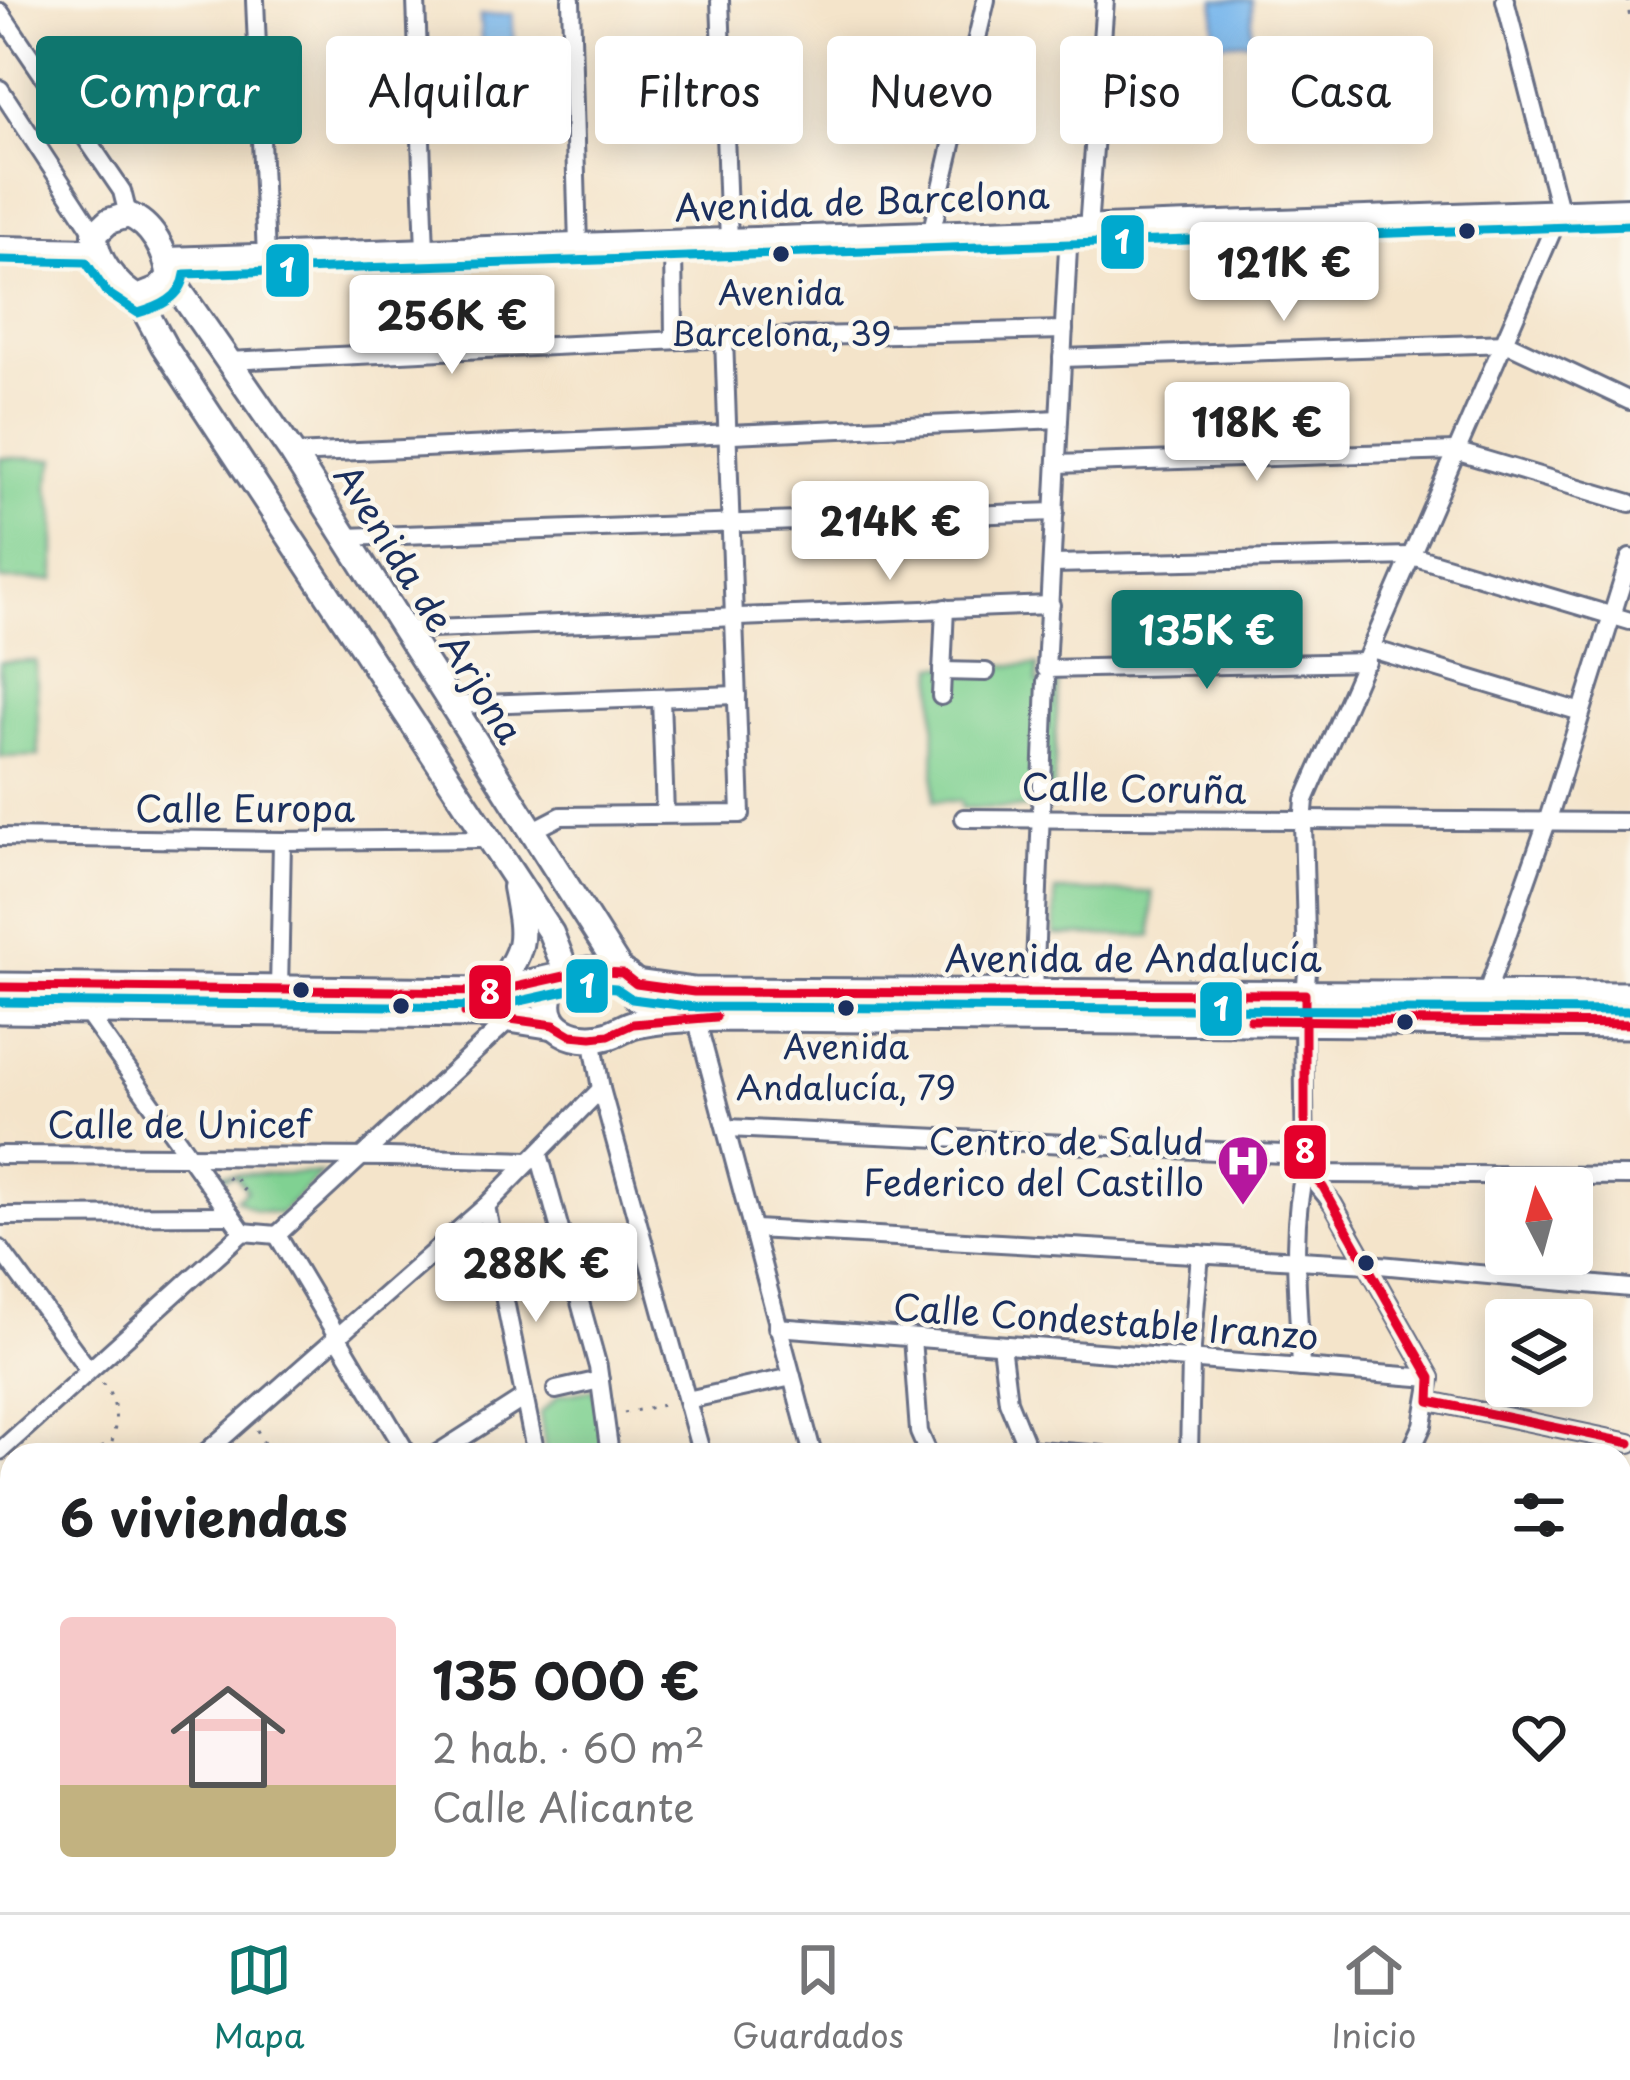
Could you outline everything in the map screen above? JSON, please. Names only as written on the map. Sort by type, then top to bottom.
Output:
[{"type":"main road","points":[[0,987],[493,992],[587,971],[629,979],[640,1004],[632,1024],[592,1037],[486,1013],[0,1010]]},
{"type":"main road","points":[[554,1025],[546,1010],[547,996],[561,979]]},
{"type":"main road","name":"Avenida de Andalucía","points":[[629,979],[694,992],[1034,992],[1630,1024]]},
{"type":"main road","name":"Avenida de Andalucía","points":[[632,1024],[696,1018],[1304,1008],[1486,995],[1630,997]]},
{"type":"street","points":[[255,0],[266,256]]},
{"type":"street","points":[[416,0],[425,251]]},
{"type":"street","points":[[571,0],[578,246]]},
{"type":"street","points":[[720,0],[729,241]]},
{"type":"street","points":[[931,234],[986,0]]},
{"type":"street","points":[[1034,992],[1064,330],[1105,0]]},
{"type":"street","points":[[1301,1368],[1298,1259],[1304,1163],[1305,800],[1560,213],[1505,0]]},
{"type":"street","points":[[0,12],[122,191],[128,214]]},
{"type":"street","points":[[0,89],[117,281],[139,298],[164,346],[551,933],[561,979]]},
{"type":"street","name":"Avenida de Barcelona","points":[[169,268],[266,256],[1630,210]]},
{"type":"street","points":[[0,245],[94,240],[109,221],[128,214],[141,220],[169,268],[158,290],[139,298]]},
{"type":"street","points":[[673,241],[674,340]]},
{"type":"street","name":"Avenida de Arjona","points":[[169,268],[629,979]]},
{"type":"street","points":[[228,361],[724,338],[1064,330]]},
{"type":"street","points":[[532,831],[561,816],[741,814],[724,338]]},
{"type":"street","points":[[1062,358],[1507,343],[1630,401]]},
{"type":"street","points":[[293,454],[1059,419]]},
{"type":"street","points":[[1057,464],[1455,451],[1630,503]]},
{"type":"street","points":[[346,537],[1054,512]]},
{"type":"street","points":[[1053,564],[1412,556],[1621,619]]},
{"type":"street","points":[[1486,995],[1582,712],[1621,619],[1630,558]]},
{"type":"street","points":[[405,630],[1051,605]]},
{"type":"street","points":[[941,696],[945,608]]},
{"type":"street","points":[[1046,675],[1370,656],[1582,712]]},
{"type":"street","points":[[942,671],[986,672]]},
{"type":"street","points":[[453,705],[737,695]]},
{"type":"street","points":[[661,698],[665,814]]},
{"type":"street","name":"Calle Coruña","points":[[964,818],[1630,822]]},
{"type":"street","name":"Calle Europa","points":[[0,837],[282,842],[489,839]]},
{"type":"street","points":[[279,990],[282,842]]},
{"type":"street","points":[[493,992],[519,957],[524,934],[514,878]]},
{"type":"street","points":[[85,1010],[231,1207],[243,1232]]},
{"type":"street","points":[[4,1440],[243,1232],[277,1235],[511,1018]]},
{"type":"street","points":[[696,1018],[810,1443]]},
{"type":"street","points":[[592,1037],[601,1089],[699,1443]]},
{"type":"street","points":[[217,1443],[486,1206],[601,1089]]},
{"type":"street","points":[[727,1129],[1304,1163],[1330,1174],[1630,1176]]},
{"type":"street","name":"Calle de Unicef","points":[[0,1155],[534,1158]]},
{"type":"street","points":[[534,1158],[600,1380],[608,1443]]},
{"type":"street","points":[[1304,1163],[1369,1264],[1431,1378],[1430,1401],[1414,1443]]},
{"type":"street","points":[[486,1206],[533,1443]]},
{"type":"street","points":[[0,1216],[231,1207]]},
{"type":"street","points":[[755,1229],[1298,1259],[1630,1288]]},
{"type":"street","points":[[277,1235],[401,1443]]},
{"type":"street","points":[[0,1249],[88,1369]]},
{"type":"street","points":[[1190,1443],[1200,1254]]},
{"type":"street","name":"Calle Condestable Iranzo","points":[[777,1327],[1431,1378]]},
{"type":"street","points":[[911,1338],[923,1443]]},
{"type":"street","points":[[1001,1345],[1008,1401],[1024,1443]]},
{"type":"street","points":[[687,1400],[792,1377]]},
{"type":"street","points":[[556,1390],[600,1380]]},
{"type":"street","points":[[454,1443],[524,1398]]},
{"type":"street","points":[[1430,1401],[1630,1442]]},
{"type":"path","points":[[1628,0],[1630,23]]},
{"type":"path","points":[[221,1183],[233,1175],[244,1190],[231,1207]]},
{"type":"path","points":[[88,1369],[108,1388],[115,1406],[113,1443]]},
{"type":"path","points":[[605,1416],[687,1400]]},
{"type":"path","points":[[249,1416],[264,1443]]},
{"type":"green space","points":[[0,458],[55,459],[48,487],[55,513],[55,580],[0,580]]},
{"type":"green space","points":[[36,661],[39,756],[0,757],[0,662]]},
{"type":"green space","points":[[1038,665],[1037,683],[1058,682],[1053,808],[961,808],[961,801],[934,801],[935,666]]},
{"type":"green space","points":[[1055,891],[1152,892],[1152,936],[1055,935]]},
{"type":"green space","points":[[322,1173],[280,1214],[255,1210],[236,1199],[247,1190],[235,1175],[222,1179],[219,1174]]},
{"type":"green space","points":[[594,1389],[603,1443],[544,1443],[540,1414],[559,1395]]},
{"type":"water","points":[[1215,0],[1252,0],[1252,36],[1247,36],[1247,41],[1223,43],[1223,36],[1214,36]]},
{"type":"water","points":[[512,14],[513,36],[481,36],[480,16]]},
{"type":"transit line","name":"1","points":[[0,260],[86,262],[106,292],[138,313],[174,295],[185,274],[1630,225]]},
{"type":"transit line","name":"8","points":[[0,987],[493,992],[587,971],[622,973],[636,984],[694,992],[1305,994],[1305,1170],[1323,1187],[1431,1378],[1430,1401],[1630,1443]]},
{"type":"transit line","name":"1","points":[[0,1002],[493,1007],[588,986],[616,988],[632,999],[694,1007],[1630,1011]]},
{"type":"transit line","name":"8","points":[[465,1013],[554,1025],[571,1035],[592,1037],[633,1024],[716,1017]]},
{"type":"transit line","name":"8","points":[[1250,1020],[1630,1024]]},
{"type":"place","name":"Avenida Barcelona, 39","points":[[781,254]]},
{"type":"place","name":"Avenida Andalucía, 79","points":[[846,1008]]},
{"type":"place","name":"Centro de Salud Federico del Castillo","points":[[1243,1207]]}]
